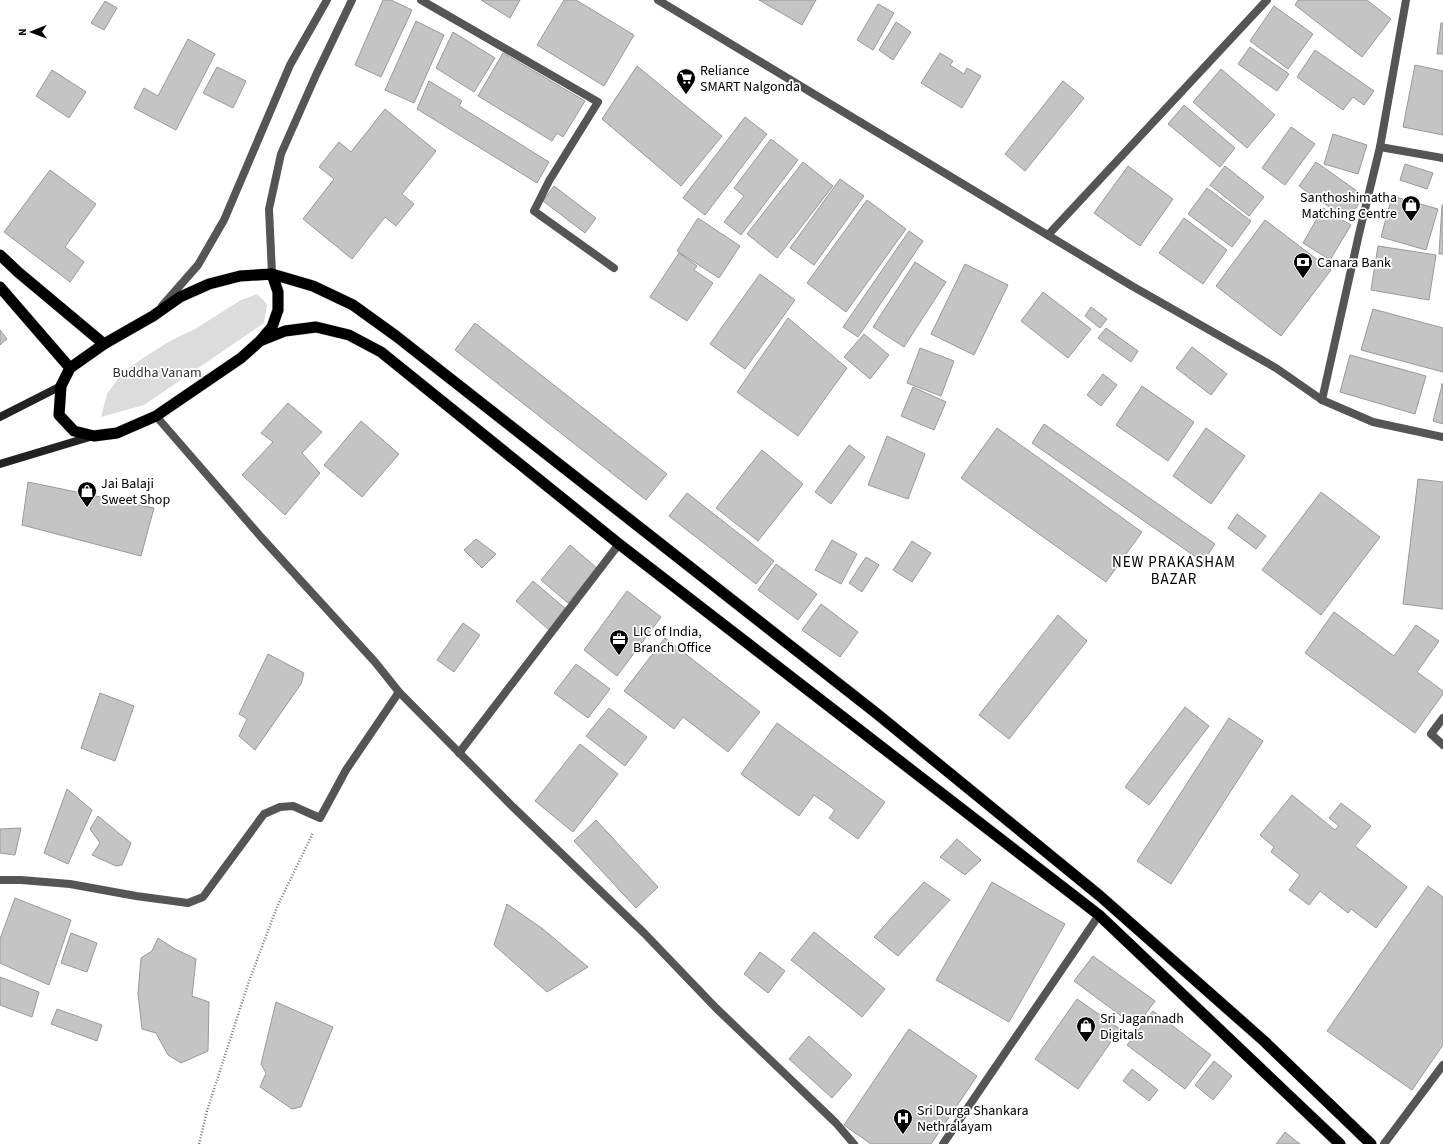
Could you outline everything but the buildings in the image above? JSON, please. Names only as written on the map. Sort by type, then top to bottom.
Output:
[{"type":"highway","points":[[0,255],[18,272],[104,344]]},
{"type":"highway","points":[[272,274],[278,292],[278,310],[272,327],[260,341],[241,358],[156,416],[117,433],[94,436],[74,431],[59,415],[61,386],[70,368],[104,344],[153,316],[180,297],[209,284],[240,276],[272,274],[313,286],[353,305],[396,336],[870,708],[1100,896],[1264,1042],[1371,1144]]},
{"type":"highway","points":[[0,287],[70,368]]},
{"type":"highway","points":[[260,341],[285,331],[316,327],[349,335],[381,352],[619,544],[1099,915],[1340,1144]]},
{"type":"main road","points":[[0,417],[61,386]]},
{"type":"main road","points":[[0,464],[94,436]]},
{"type":"street","points":[[153,316],[198,265],[224,220],[290,64],[327,0]]},
{"type":"street","points":[[272,274],[269,209],[281,154],[316,75],[352,0]]},
{"type":"street","points":[[421,0],[598,102],[549,181],[534,211],[614,268]]},
{"type":"street","points":[[658,0],[1132,286],[1276,368],[1322,400],[1373,422],[1443,437]]},
{"type":"street","points":[[1048,235],[1267,0]]},
{"type":"street","points":[[1322,400],[1380,147],[1406,0]]},
{"type":"street","points":[[1380,147],[1443,158]]},
{"type":"street","points":[[156,416],[261,537],[375,662],[399,692],[459,753],[644,933],[716,1008],[836,1123],[854,1144]]},
{"type":"street","points":[[459,753],[619,544]]},
{"type":"street","points":[[0,880],[70,884],[136,896],[188,903],[203,897],[264,814],[280,807],[293,806],[320,818],[346,770],[399,692]]},
{"type":"street","points":[[1443,718],[1430,734],[1443,745]]},
{"type":"street","points":[[943,1144],[1099,915]]},
{"type":"street","points":[[1384,1144],[1440,1074],[1443,1065]]},
{"type":"path","points":[[199,1144],[207,1111],[248,984],[277,907],[320,818]]},
{"type":"green space","name":"Buddha Vanam","points":[[257,294],[267,304],[264,323],[144,405],[101,417],[107,394],[123,372],[172,340],[195,329],[241,300]]},
{"type":"place","name":"Reliance SMART Nalgonda","points":[[686,95]]},
{"type":"place","name":"Santhoshimatha Matching Centre","points":[[1411,222]]},
{"type":"place","name":"Canara Bank","points":[[1303,279]]},
{"type":"place","name":"Jai Balaji Sweet Shop","points":[[87,508]]},
{"type":"place","name":"LIC of India, Branch Office","points":[[619,656]]},
{"type":"place","name":"Sri Jagannadh Digitals","points":[[1086,1043]]},
{"type":"place","name":"Sri Durga Shankara Nethralayam","points":[[903,1135]]},
{"type":"district","name":"NEW PRAKASHAM BAZAR","points":[[1174,570]]}]
